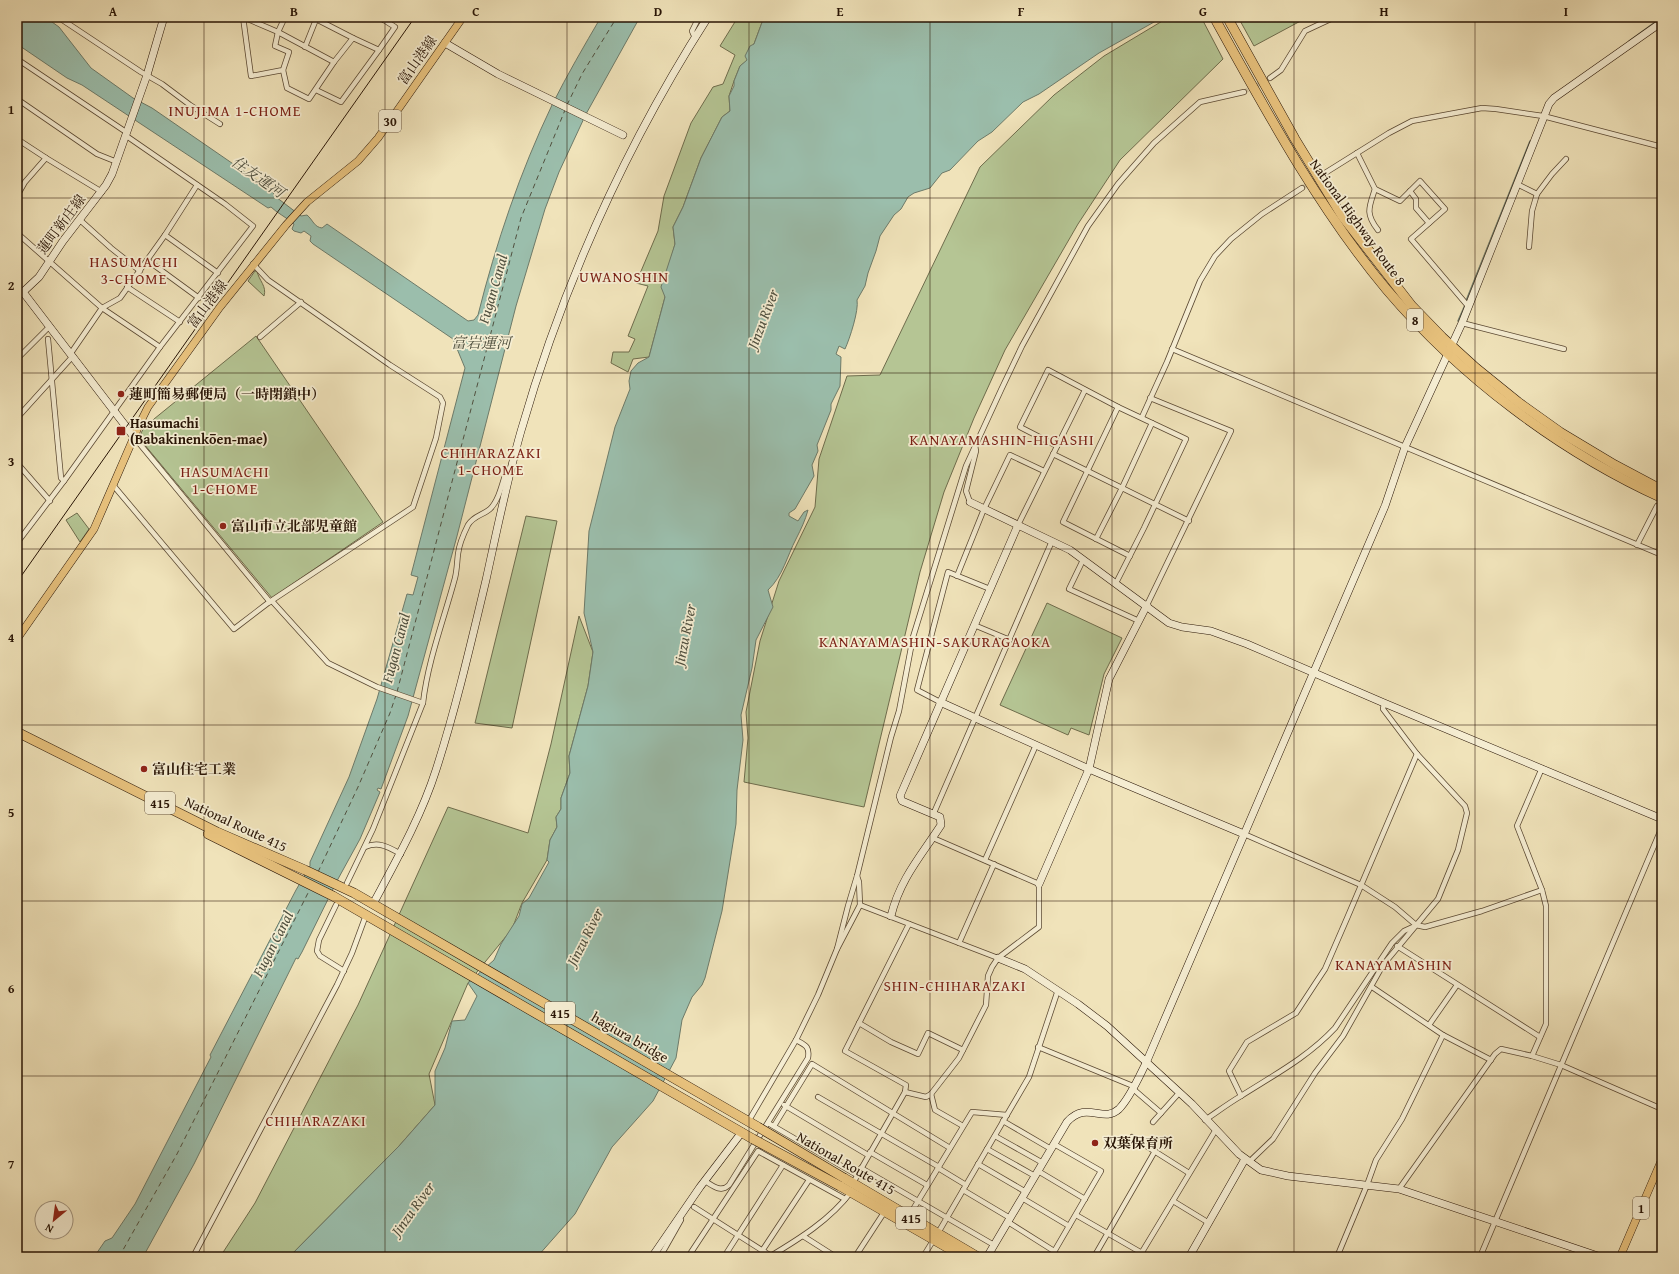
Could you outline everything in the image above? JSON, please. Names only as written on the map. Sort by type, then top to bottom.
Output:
[{"type":"highway","name":"National Highway Route 8","points":[[1214,17],[1286,144],[1356,249],[1411,317],[1518,402],[1560,432],[1615,465],[1662,490]]},
{"type":"highway","name":"National Highway Route 8","points":[[1227,17],[1295,139],[1342,216],[1412,306],[1450,349],[1513,409],[1553,437],[1660,502]]},
{"type":"highway","name":"National Route 415","points":[[17,732],[217,832],[305,870],[339,893],[374,920]]},
{"type":"highway","name":"National Route 415","points":[[17,739],[299,880],[376,906]]},
{"type":"highway","name":"hagiura bridge","points":[[376,906],[745,1120]]},
{"type":"highway","name":"hagiura bridge","points":[[374,920],[738,1130]]},
{"type":"highway","name":"National Route 415","points":[[745,1120],[852,1188],[885,1211],[978,1257]]},
{"type":"highway","name":"National Route 415","points":[[738,1130],[842,1182]]},
{"type":"highway","name":"National Route 415","points":[[852,1188],[909,1216],[964,1257]]},
{"type":"main road","name":"富山港線","points":[[17,639],[94,529],[148,407],[220,307],[253,264],[286,225],[314,196],[345,172],[369,149],[463,17]]},
{"type":"main road","name":"1","points":[[1620,1257],[1662,1159]]},
{"type":"street","points":[[58,17],[162,84],[190,105],[220,124]]},
{"type":"street","name":"蓮町新庄線","points":[[23,292],[39,277],[48,262],[102,192],[112,174],[147,75],[164,17]]},
{"type":"street","points":[[243,17],[278,32],[334,62]]},
{"type":"street","points":[[243,17],[251,76],[283,70]]},
{"type":"street","points":[[285,17],[278,32],[275,46],[289,52],[283,70],[287,88],[309,99],[334,62],[353,38]]},
{"type":"street","points":[[316,90],[341,102],[395,27],[385,19],[378,17]]},
{"type":"street","points":[[695,38],[692,31],[699,17]]},
{"type":"street","points":[[376,906],[401,854],[436,771],[481,602],[510,471],[551,338],[587,246],[614,185],[645,124],[708,17]]},
{"type":"street","points":[[1270,78],[1281,70],[1305,31],[1335,17]]},
{"type":"street","points":[[305,47],[316,18],[379,50]]},
{"type":"street","points":[[990,1256],[994,1245],[1067,1122],[1073,1115],[1082,1111],[1107,1114],[1118,1110],[1146,1063],[1385,506],[1405,447],[1462,323],[1549,104],[1554,98],[1662,22]]},
{"type":"street","points":[[445,43],[479,64],[623,135]]},
{"type":"street","points":[[17,59],[126,132],[253,226],[160,347],[50,501],[17,543]]},
{"type":"street","points":[[837,949],[899,711],[913,637],[966,466],[975,445],[1017,357],[1088,226],[1118,184],[1154,143],[1200,102],[1244,92]]},
{"type":"street","points":[[17,99],[96,154],[117,162]]},
{"type":"street","points":[[1325,173],[1389,133],[1412,121],[1482,108],[1543,116],[1662,147]]},
{"type":"street","points":[[17,139],[102,192]]},
{"type":"street","points":[[1357,153],[1375,189],[1400,201],[1420,181],[1444,209],[1411,239],[1468,306]]},
{"type":"street","points":[[17,196],[25,182],[46,158]]},
{"type":"street","points":[[1529,247],[1532,211],[1537,194],[1552,174],[1566,159]]},
{"type":"street","points":[[1517,184],[1537,194]]},
{"type":"street","points":[[17,418],[72,354],[102,308],[120,298],[165,235],[197,185]]},
{"type":"street","points":[[1142,417],[1200,281],[1215,256],[1231,239],[1262,214],[1302,188]]},
{"type":"street","points":[[1375,189],[1368,208],[1372,223],[1378,230]]},
{"type":"street","points":[[1410,191],[1416,199],[1416,208],[1430,223]]},
{"type":"street","points":[[80,220],[111,248],[140,271]]},
{"type":"street","points":[[17,233],[48,262],[102,308],[160,347]]},
{"type":"street","points":[[165,235],[218,273]]},
{"type":"street","points":[[147,260],[199,298]]},
{"type":"street","points":[[113,485],[234,629],[271,601],[412,507],[436,438],[443,403],[440,397],[390,365],[268,280],[253,264]]},
{"type":"street","points":[[127,287],[180,322]]},
{"type":"street","points":[[17,299],[23,292],[115,410],[134,437],[271,601],[328,663],[377,687],[423,703]]},
{"type":"street","points":[[260,337],[301,302]]},
{"type":"street","points":[[1462,323],[1564,349]]},
{"type":"street","points":[[17,359],[50,326]]},
{"type":"street","points":[[48,338],[61,478],[64,481]]},
{"type":"street","points":[[1172,349],[1662,555]]},
{"type":"street","points":[[1057,446],[1020,427],[1048,370],[1118,407],[1142,417],[1186,440],[1116,583]]},
{"type":"street","points":[[891,916],[896,897],[908,873],[941,825],[940,817],[902,801],[900,796],[1018,525],[1085,390]]},
{"type":"street","points":[[905,1092],[926,1097],[931,1094],[959,1058],[986,1005],[988,976],[998,958],[1039,926],[1039,884],[1089,769],[1110,679],[1189,521],[1231,431],[1150,398]]},
{"type":"street","points":[[1118,407],[1063,522],[1130,556]]},
{"type":"street","points":[[1096,539],[1122,488],[1152,423]]},
{"type":"street","points":[[975,445],[976,451],[966,491],[970,502],[1070,550],[1147,605],[1169,623],[1182,627],[1223,634],[1662,819]]},
{"type":"street","points":[[1053,454],[1189,521]]},
{"type":"street","points":[[957,576],[984,509],[1010,455],[1044,472]]},
{"type":"street","points":[[17,462],[50,501]]},
{"type":"street","points":[[344,970],[320,956],[317,951],[319,940],[339,893],[365,847],[423,703],[424,690],[456,576],[458,552],[469,523],[494,505],[506,472],[510,471]]},
{"type":"street","points":[[1637,545],[1660,502]]},
{"type":"street","points":[[933,814],[1052,541]]},
{"type":"street","points":[[1083,560],[1069,590],[1139,621]]},
{"type":"street","points":[[990,589],[948,572],[917,690],[940,702],[1089,769],[1361,885],[1395,907],[1416,926]]},
{"type":"street","points":[[974,625],[1010,640]]},
{"type":"street","points":[[1189,1257],[1247,1161],[1273,1139],[1315,1072],[1343,1036],[1372,987],[1383,965],[1397,946],[1438,899],[1458,850],[1468,813],[1465,806],[1417,754],[1382,709],[1384,703]]},
{"type":"street","points":[[986,860],[1036,745]]},
{"type":"street","points":[[1241,1096],[1229,1071],[1248,1042],[1296,1013],[1325,969],[1417,754]]},
{"type":"street","points":[[1532,1056],[1546,1024],[1546,906],[1542,890],[1517,826],[1542,768]]},
{"type":"street","points":[[1480,1257],[1662,827]]},
{"type":"street","points":[[933,838],[1039,884]]},
{"type":"street","points":[[365,847],[376,843],[383,844],[401,854]]},
{"type":"street","points":[[959,943],[994,864]]},
{"type":"street","points":[[745,1120],[796,1040],[818,995],[837,949],[860,905],[859,882],[857,876]]},
{"type":"street","points":[[1205,1120],[1288,1067],[1325,1038],[1335,1028],[1392,943],[1404,930],[1416,926],[1425,927],[1482,911],[1542,890]]},
{"type":"street","points":[[860,905],[1025,969],[1058,990],[1107,1026],[1179,1093],[1247,1161],[1270,1172],[1399,1189],[1601,1257]]},
{"type":"street","points":[[193,1257],[304,1050],[344,970],[366,915]]},
{"type":"street","points":[[694,1207],[770,1257],[803,1236],[824,1220],[845,1199],[852,1188],[857,1174],[905,1092],[906,1084],[845,1051],[909,924]]},
{"type":"street","points":[[1397,946],[1540,1037]]},
{"type":"street","points":[[1429,1025],[1457,985]]},
{"type":"street","points":[[1372,987],[1443,1035],[1491,1060]]},
{"type":"street","points":[[923,1257],[1029,1077],[1058,990]]},
{"type":"street","points":[[859,1023],[891,1042],[918,1054],[928,1032],[963,1050]]},
{"type":"street","points":[[1337,1257],[1368,1185],[1376,1160],[1402,1119],[1443,1035]]},
{"type":"street","points":[[705,1181],[721,1189],[726,1189],[729,1185],[808,1058],[809,1051],[806,1046],[796,1040]]},
{"type":"street","points":[[1038,1047],[1133,1087],[1161,1113]]},
{"type":"street","points":[[1399,1189],[1491,1060],[1501,1049],[1532,1056],[1561,1065],[1662,1109]]},
{"type":"street","points":[[774,1126],[812,1064],[950,1148]]},
{"type":"street","points":[[1153,1122],[1179,1093]]},
{"type":"street","points":[[931,1094],[935,1110],[963,1126]]},
{"type":"street","points":[[818,1097],[966,1185]]},
{"type":"street","points":[[780,1103],[869,1154],[928,1185]]},
{"type":"street","points":[[909,1216],[972,1112],[1007,1115]]},
{"type":"street","points":[[1003,1121],[1101,1171],[1051,1257]]},
{"type":"street","points":[[768,1123],[857,1174]]},
{"type":"street","points":[[652,1257],[705,1181],[738,1130]]},
{"type":"street","points":[[1076,1214],[1109,1233],[1140,1255],[1215,1130]]},
{"type":"street","points":[[995,1136],[1043,1163]]},
{"type":"street","points":[[1132,1137],[1189,1174]]},
{"type":"street","points":[[752,1148],[845,1199]]},
{"type":"street","points":[[987,1149],[1085,1199]]},
{"type":"street","points":[[688,1257],[758,1151]]},
{"type":"street","points":[[1094,1257],[1155,1151]]},
{"type":"street","points":[[978,1164],[1069,1226]]},
{"type":"street","points":[[724,1257],[783,1166]]},
{"type":"street","points":[[861,1168],[994,1245]]},
{"type":"street","points":[[762,1251],[809,1180]]},
{"type":"street","points":[[963,1190],[1054,1251]]},
{"type":"street","points":[[1173,1202],[1209,1223]]},
{"type":"street","points":[[855,1257],[885,1211]]},
{"type":"street","points":[[660,1257],[682,1219],[682,1212]]},
{"type":"street","points":[[803,1236],[836,1257]]},
{"type":"shaded area","points":[[738,17],[764,17],[748,60],[740,66],[734,81],[729,96],[730,111],[722,117],[701,158],[683,207],[673,227],[675,244],[665,297],[649,357],[633,359],[628,372],[611,363],[613,352],[629,352],[635,339],[628,336],[648,286],[636,283],[658,231],[664,196],[691,123],[713,87],[723,84],[735,55],[720,46]]},
{"type":"shaded area","points":[[1169,17],[1201,17],[1223,59],[1120,160],[1078,224],[1005,350],[974,418],[944,492],[920,572],[864,807],[744,782],[748,738],[746,712],[760,641],[779,581],[815,507],[819,459],[847,376],[880,375],[980,167],[1054,95],[1104,56]]},
{"type":"shaded area","points":[[1238,17],[1308,17],[1254,46]]},
{"type":"shaded area","points":[[255,271],[257,271],[264,286],[264,296],[248,281]]},
{"type":"shaded area","points":[[256,336],[383,522],[272,598],[144,444],[141,433],[145,426],[148,426],[154,419]]},
{"type":"shaded area","points":[[77,513],[89,529],[80,542],[66,520]]},
{"type":"shaded area","points":[[526,516],[557,521],[512,728],[475,723]]},
{"type":"shaded area","points":[[1047,603],[1122,638],[1104,674],[1089,735],[1071,728],[1068,735],[1000,705]]},
{"type":"shaded area","points":[[579,616],[593,652],[588,686],[569,756],[570,773],[561,798],[561,809],[556,817],[557,827],[550,840],[547,860],[522,903],[512,929],[468,983],[429,1074],[435,1105],[399,1146],[289,1257],[220,1257],[255,1203],[358,1005],[448,807],[528,833],[551,744]]},
{"type":"water","name":"富岩運河","points":[[17,17],[45,17],[59,27],[91,68],[133,98],[152,108],[271,190],[276,197],[301,216],[307,215],[315,225],[322,228],[327,224],[468,321],[474,320],[478,315],[501,235],[529,156],[552,105],[576,61],[601,17],[640,17],[586,114],[559,172],[545,209],[516,306],[457,536],[408,716],[381,789],[378,788],[377,790],[380,792],[360,839],[338,879],[302,952],[298,959],[296,958],[194,1164],[143,1257],[94,1257],[105,1241],[112,1238],[135,1204],[211,1057],[210,1055],[310,866],[310,862],[349,777],[377,699],[407,594],[413,595],[418,577],[411,575],[465,368],[453,339],[313,244],[310,241],[311,236],[304,231],[301,233],[294,231],[292,229],[294,224],[288,219],[271,207],[268,208],[82,85],[67,78],[17,44]]},
{"type":"water","name":"Jinzu River","points":[[764,17],[1163,17],[1099,53],[1039,94],[1023,102],[992,132],[978,141],[950,170],[942,173],[930,188],[914,193],[908,197],[901,209],[894,215],[880,236],[865,286],[857,300],[852,331],[845,349],[839,346],[836,354],[841,357],[840,386],[831,404],[831,410],[817,445],[818,451],[812,465],[814,476],[795,509],[789,513],[789,516],[798,521],[804,512],[808,510],[807,514],[781,572],[768,590],[773,607],[756,640],[752,668],[741,715],[743,740],[737,790],[736,824],[722,911],[705,978],[702,985],[692,997],[682,1020],[676,1058],[653,1101],[612,1147],[575,1214],[537,1257],[289,1257],[399,1146],[435,1105],[435,1071],[445,1048],[452,1021],[465,1020],[477,996],[468,983],[494,960],[501,944],[519,916],[522,904],[529,898],[549,862],[547,860],[550,840],[557,827],[556,817],[561,809],[561,798],[570,773],[569,756],[588,686],[593,652],[584,613],[589,531],[615,427],[630,389],[629,381],[631,371],[638,363],[649,357],[665,297],[661,287],[675,244],[673,227],[683,207],[701,158],[722,117],[730,111],[729,96],[734,86],[734,81],[740,66],[747,60],[745,56],[750,46],[754,44]]},
{"type":"waterway","points":[[1629,41],[1662,17]]},
{"type":"waterway","points":[[1466,301],[1530,141]]},
{"type":"waterway","points":[[1458,321],[1465,305]]},
{"type":"ferry route","points":[[567,105],[582,74],[617,17]]},
{"type":"ferry route","points":[[397,692],[521,218],[565,110]]},
{"type":"ferry route","points":[[318,872],[358,787],[390,713],[396,695]]},
{"type":"ferry route","points":[[119,1257],[177,1154],[310,889]]},
{"type":"tunnel","points":[[1244,92],[1270,78]]},
{"type":"tunnel","points":[[1302,188],[1325,173]]},
{"type":"tram line","points":[[17,582],[415,17]]},
{"type":"place","name":"蓮町簡易郵便局（一時閉鎖中）","points":[[121,394]]},
{"type":"place","name":"Hasumachi (Babakinenkōen-mae)","points":[[121,431]]},
{"type":"place","name":"富山市立北部児童館","points":[[223,526]]},
{"type":"place","name":"富山住宅工業","points":[[144,769]]},
{"type":"place","name":"双葉保育所","points":[[1095,1143]]},
{"type":"district","name":"INUJIMA 1-CHOME","points":[[235,111]]},
{"type":"district","name":"HASUMACHI 3-CHOME","points":[[134,270]]},
{"type":"district","name":"UWANOSHIN","points":[[624,277]]},
{"type":"district","name":"KANAYAMASHIN-HIGASHI","points":[[1002,440]]},
{"type":"district","name":"CHIHARAZAKI 1-CHOME","points":[[491,462]]},
{"type":"district","name":"HASUMACHI 1-CHOME","points":[[225,480]]},
{"type":"district","name":"KANAYAMASHIN-SAKURAGAOKA","points":[[935,642]]},
{"type":"district","name":"KANAYAMASHIN","points":[[1394,965]]},
{"type":"district","name":"SHIN-CHIHARAZAKI","points":[[955,986]]},
{"type":"district","name":"CHIHARAZAKI","points":[[316,1121]]},
{"type":"water label","name":"住友運河","points":[[258,177]]},
{"type":"water label","name":"Fugan Canal","points":[[493,289]]},
{"type":"water label","name":"Fugan Canal","points":[[396,648]]},
{"type":"water label","name":"Fugan Canal","points":[[273,944]]}]
